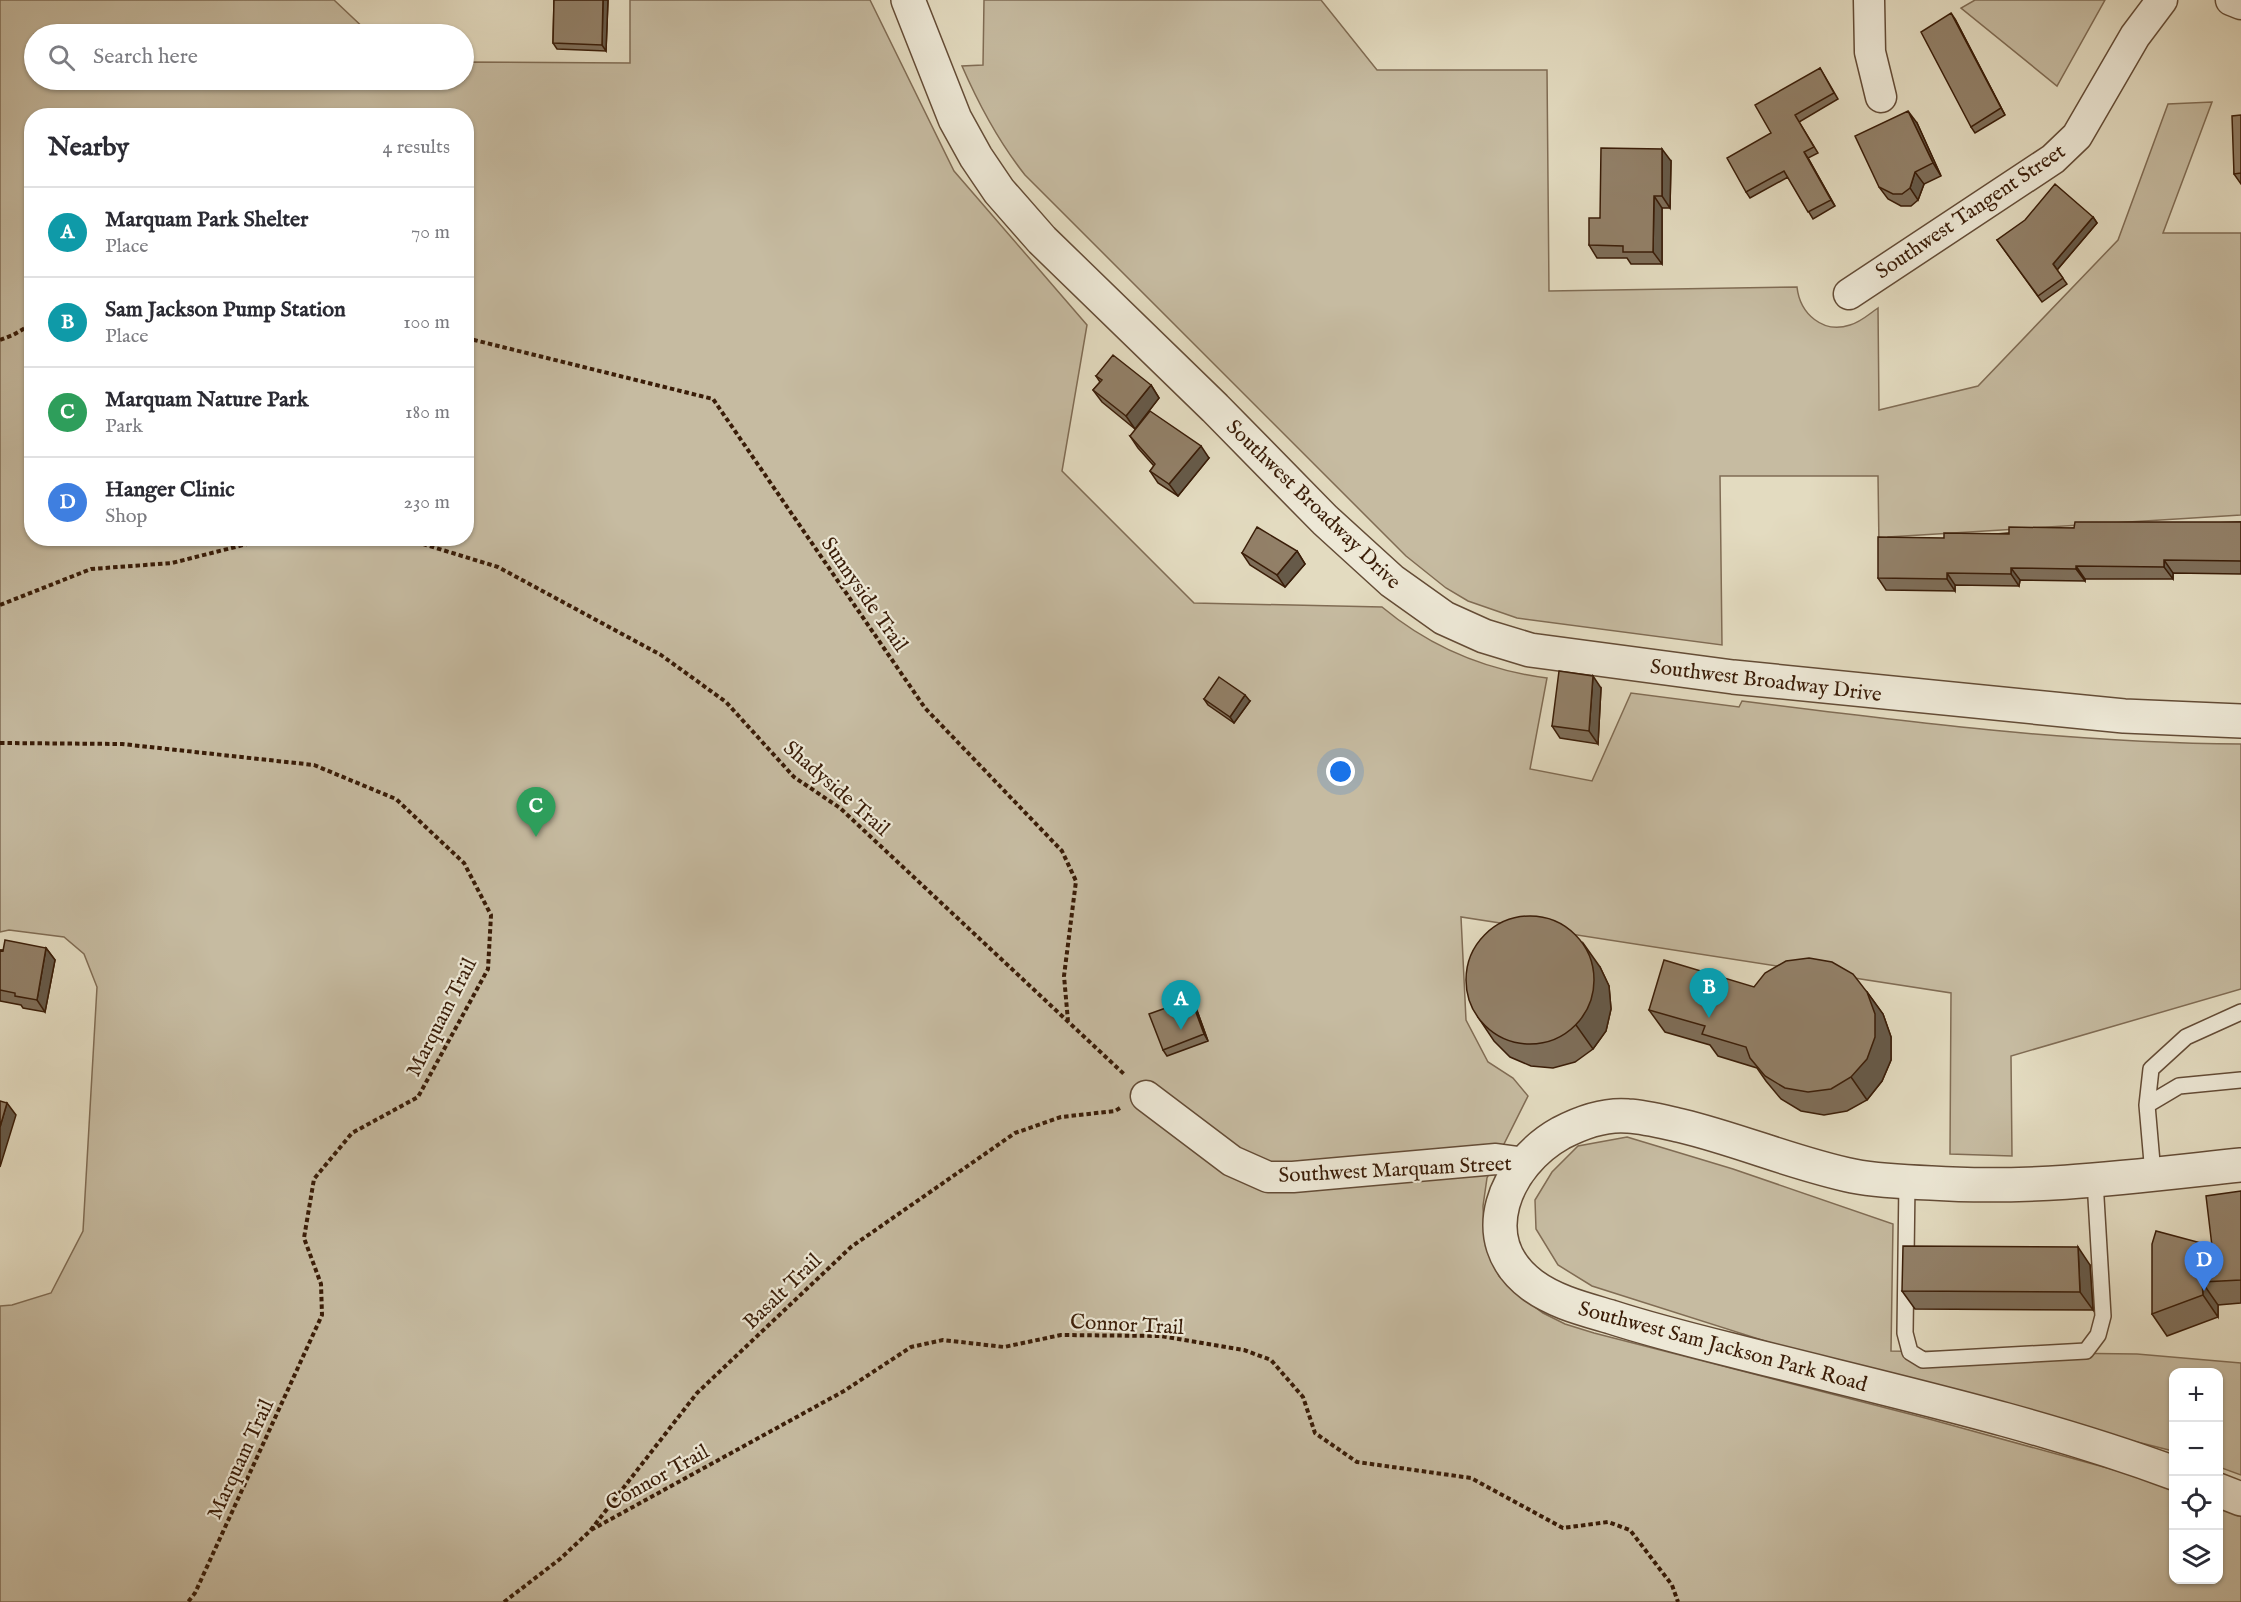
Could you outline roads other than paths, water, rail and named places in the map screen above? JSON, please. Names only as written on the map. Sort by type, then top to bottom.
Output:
[{"type":"street","name":"Southwest Broadway Drive","points":[[908,0],[955,120],[999,191],[1042,240],[1215,408],[1325,520],[1392,581],[1444,618],[1484,636],[1530,650],[1722,676],[2124,716],[2241,721]]},
{"type":"street","points":[[1869,0],[1870,52],[1881,97]]},
{"type":"street","name":"Southwest Tangent Street","points":[[1849,294],[2053,159],[2077,136],[2134,36],[2162,0]]},
{"type":"street","points":[[2231,0],[2241,4]]},
{"type":"street","name":"Southwest Marquam Street","points":[[1146,1096],[1232,1161],[1268,1177],[1293,1177],[1496,1159],[1525,1163]]},
{"type":"street","name":"Southwest Sam Jackson Park Road","points":[[2169,1471],[2068,1437],[1660,1332],[1575,1306],[1535,1287],[1520,1275],[1508,1260],[1501,1241],[1499,1218],[1503,1202],[1525,1163],[1550,1140],[1583,1122],[1626,1115],[1654,1119],[1697,1130],[1820,1169],[1881,1180],[2028,1185],[2241,1165]]},
{"type":"street","points":[[2223,1492],[2241,1499]]},
{"type":"lane","points":[[2153,1174],[2147,1105],[2151,1069],[2186,1036],[2241,1012]]},
{"type":"lane","points":[[2147,1105],[2179,1086],[2241,1080]]},
{"type":"lane","points":[[1907,1182],[1905,1333],[1910,1352],[1923,1360],[2086,1351],[2098,1335],[2103,1316],[2095,1180]]},
{"type":"place","name":"Marquam Nature Park","points":[[536,837]]},
{"type":"place","name":"Sam Jackson Pump Station","points":[[1709,1018]]},
{"type":"place","name":"Marquam Park Shelter","points":[[1181,1030]]},
{"type":"place","name":"Hanger Clinic","points":[[2204,1291]]}]
